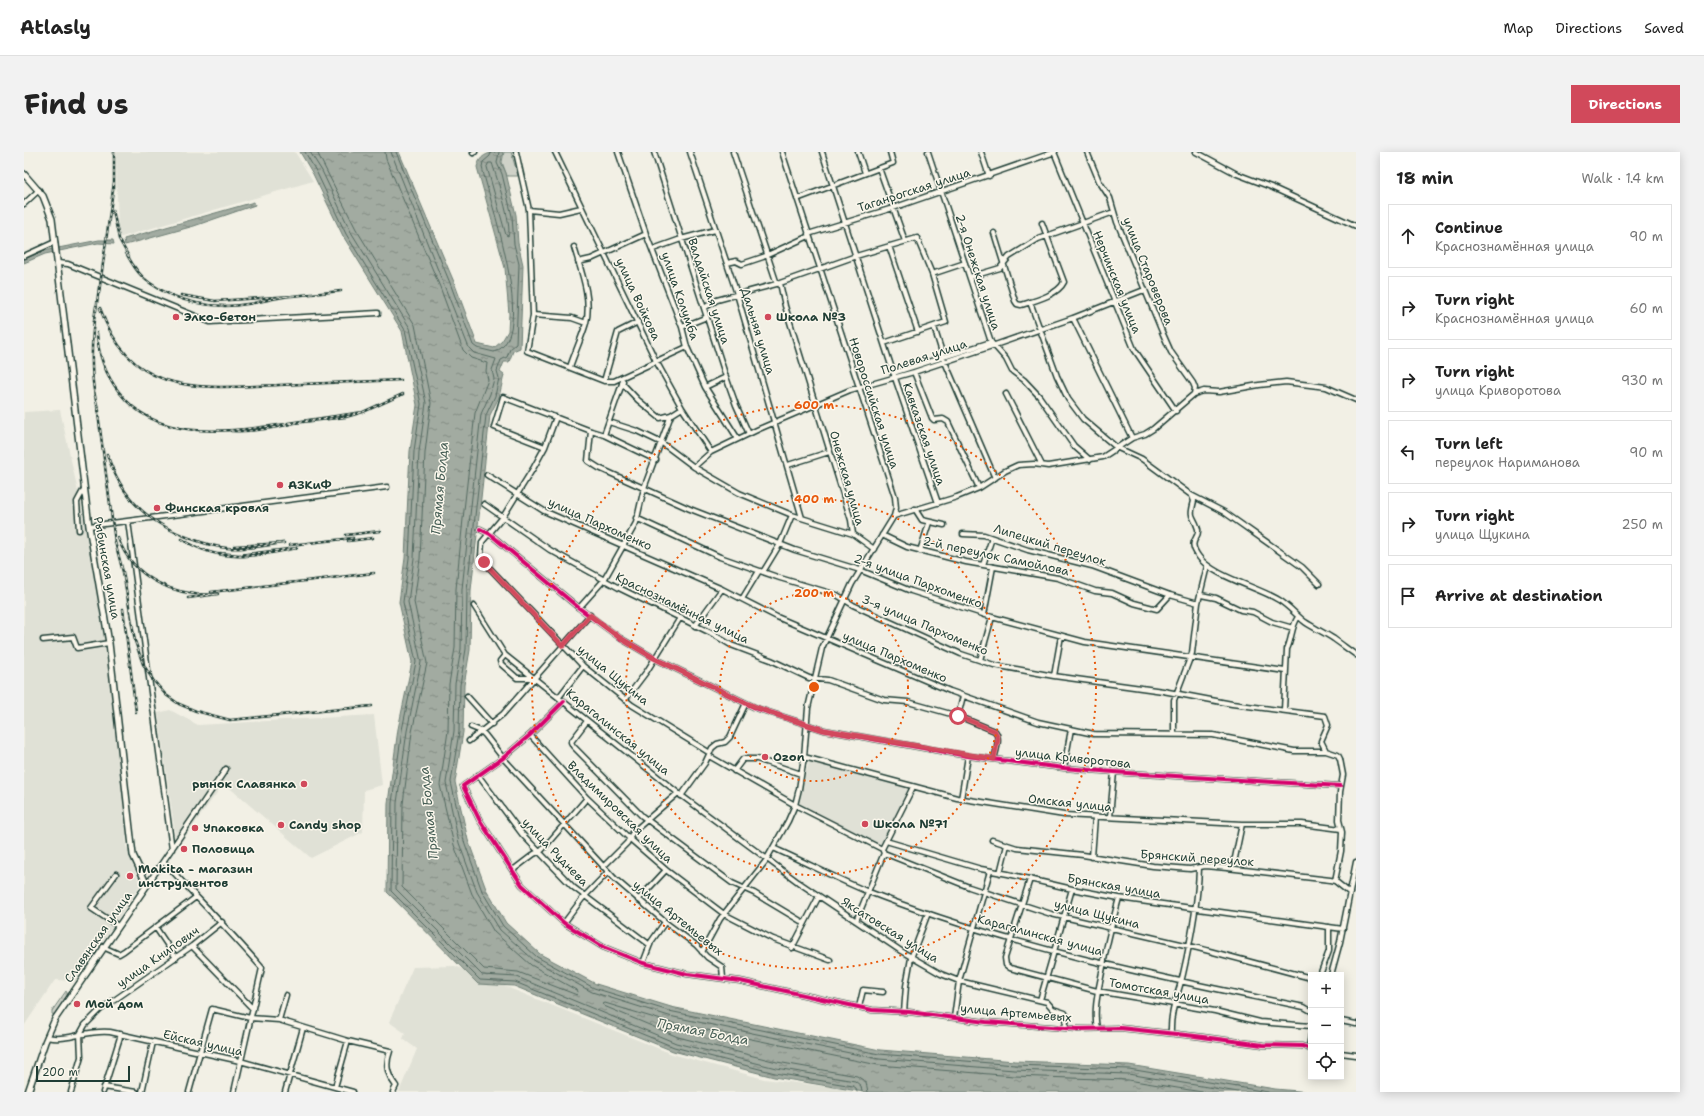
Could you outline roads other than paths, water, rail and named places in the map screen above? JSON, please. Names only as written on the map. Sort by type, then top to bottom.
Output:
[{"type":"main road","points":[[24,174],[39,190],[46,202],[52,219],[55,242]]},
{"type":"main road","name":"Рыбинская улица","points":[[55,242],[89,526],[109,643],[133,855],[147,885]]},
{"type":"main road","name":"Славянская улица","points":[[28,1092],[47,1037],[55,1019],[147,885]]},
{"type":"street","points":[[516,152],[529,210],[533,315],[527,351],[570,366],[604,381],[614,381],[687,347]]},
{"type":"street","name":"улица Войкова","points":[[555,152],[656,361],[682,408],[711,452]]},
{"type":"street","name":"улица Колумба","points":[[618,152],[646,234],[682,327],[687,347],[705,386],[738,439]]},
{"type":"street","name":"Валдайская улица","points":[[654,152],[726,377],[736,405],[749,434]]},
{"type":"street","name":"Дальняя улица","points":[[690,152],[727,263],[788,465],[802,518]]},
{"type":"street","name":"Онежская улица","points":[[733,152],[778,284],[816,404],[829,452],[851,520],[853,534]]},
{"type":"street","name":"Новороссийская улица","points":[[782,152],[858,388],[895,497],[896,508],[894,516]]},
{"type":"street","points":[[822,152],[833,186]]},
{"type":"street","points":[[858,152],[866,173]]},
{"type":"street","points":[[797,199],[893,163],[890,152]]},
{"type":"street","name":"2-я Онежская улица","points":[[928,152],[993,343],[1006,360],[1012,371],[1024,380],[1039,396],[1074,446],[1090,460]]},
{"type":"street","points":[[982,152],[989,176]]},
{"type":"street","name":"Таганрогская улица","points":[[727,263],[736,261],[742,264],[768,254],[808,235],[989,176],[1055,152]]},
{"type":"street","name":"Нерчинская улица","points":[[1055,152],[1124,328],[1140,360],[1176,411]]},
{"type":"street","name":"улица Староверова","points":[[1087,152],[1099,181],[1110,198],[1144,290],[1171,352],[1193,383],[1195,388],[1194,394]]},
{"type":"street","points":[[1196,152],[1237,174],[1271,187],[1356,226]]},
{"type":"street","points":[[879,168],[905,241]]},
{"type":"street","name":"Кавказская улица","points":[[833,186],[894,376],[938,503]]},
{"type":"street","points":[[24,204],[39,190]]},
{"type":"street","points":[[529,210],[559,212],[581,208]]},
{"type":"street","points":[[970,277],[996,270],[1003,265],[1009,257],[1047,235],[1114,212]]},
{"type":"street","points":[[994,233],[1003,265],[1017,304],[1030,302],[1051,294],[1062,286],[1064,282],[1042,223]]},
{"type":"street","points":[[653,249],[681,239],[715,230]]},
{"type":"street","points":[[578,262],[604,253],[646,234]]},
{"type":"street","points":[[704,308],[716,300],[778,284],[856,256],[917,238],[920,240],[946,319],[944,323],[934,327],[884,343]]},
{"type":"street","points":[[24,256],[55,242]]},
{"type":"street","points":[[889,246],[918,332]]},
{"type":"street","points":[[570,366],[586,323],[586,298],[574,247]]},
{"type":"street","points":[[58,263],[68,264],[210,322],[378,313]]},
{"type":"street","points":[[932,274],[965,263]]},
{"type":"street","points":[[894,376],[993,343],[1040,330],[1144,290]]},
{"type":"street","points":[[1030,302],[1057,376],[1075,409],[1087,422],[1116,447],[1142,459],[1191,495],[1235,520],[1302,567],[1319,584]]},
{"type":"street","points":[[533,315],[572,318],[586,323]]},
{"type":"street","points":[[682,327],[707,317]]},
{"type":"street","points":[[1073,318],[1132,438]]},
{"type":"street","points":[[604,381],[618,332],[638,322]]},
{"type":"street","points":[[934,327],[944,360],[994,478]]},
{"type":"street","name":"Полевая улица","points":[[694,467],[711,452],[816,404],[894,376],[914,372],[944,360]]},
{"type":"street","points":[[914,372],[932,418],[934,420],[943,418],[948,422],[978,488]]},
{"type":"street","points":[[604,435],[610,422],[623,377]]},
{"type":"street","points":[[705,386],[726,377]]},
{"type":"street","points":[[702,952],[724,914],[767,859],[795,805],[804,757],[806,724],[814,678],[825,638],[860,570],[894,516],[938,503],[978,488],[1018,465],[1048,466],[1103,457],[1116,447],[1132,438],[1145,434],[1153,429],[1176,411],[1194,394],[1204,391],[1219,392],[1286,382],[1326,387],[1356,400]]},
{"type":"street","points":[[622,383],[638,400],[660,418],[671,415],[682,408]]},
{"type":"street","points":[[1006,394],[1042,465]]},
{"type":"street","points":[[545,446],[494,427],[503,397],[591,432],[604,435],[656,460]]},
{"type":"street","points":[[579,608],[604,580],[636,523],[644,488],[656,460],[671,415]]},
{"type":"street","points":[[490,534],[518,494],[545,446],[556,417]]},
{"type":"street","points":[[610,422],[637,431],[662,443],[694,467],[740,493],[792,515],[853,534],[874,549]]},
{"type":"street","name":"2-я улица Пархоменко","points":[[591,432],[588,460],[599,468],[690,509],[780,544],[860,570],[911,591],[984,615],[1085,642],[1190,659],[1285,671]]},
{"type":"street","points":[[788,465],[829,452]]},
{"type":"street","name":"улица Пархоменко","points":[[487,475],[544,511],[722,589],[777,617],[963,696],[995,705],[1038,722],[1071,730],[1110,735],[1213,735],[1294,751],[1326,751]]},
{"type":"street","points":[[89,526],[387,487]]},
{"type":"street","points":[[79,530],[77,502],[85,488]]},
{"type":"street","points":[[1191,495],[1194,501],[1191,517],[1198,529],[1198,533],[1192,542],[1193,547],[1207,566],[1279,600],[1298,617],[1334,639],[1356,655]]},
{"type":"street","name":"Краснознамённая улица","points":[[484,504],[550,550],[604,580],[680,618],[731,646],[771,660],[803,676],[828,680],[884,700],[908,702],[958,716],[995,731],[998,739],[994,759]]},
{"type":"street","points":[[915,509],[919,517],[929,522],[944,525]]},
{"type":"street","points":[[742,599],[780,544],[792,515]]},
{"type":"street","name":"3-я улица Пархоменко","points":[[636,518],[720,557],[837,595],[853,605],[961,654],[980,660],[1054,676],[1177,694],[1232,704],[1315,713],[1325,716],[1328,720],[1328,725],[1320,741],[1326,751]]},
{"type":"street","points":[[128,521],[172,849]]},
{"type":"street","points":[[920,551],[929,522]]},
{"type":"street","name":"улица Криворотова","points":[[480,529],[490,534],[579,608],[620,638],[654,658],[746,703],[806,724],[832,731],[968,756],[1064,768],[1340,786]]},
{"type":"street","name":"улица Щукина","points":[[490,534],[484,538],[480,549],[484,562],[583,666],[625,700],[734,771],[795,805],[883,851],[984,892],[1022,905],[1308,977]]},
{"type":"street","name":"Липецкий переулок","points":[[963,534],[976,534],[1028,550],[1092,566],[1170,596],[1198,603]]},
{"type":"street","name":"2-й переулок Самойлова","points":[[882,535],[907,548],[993,567],[1063,579],[1087,588],[1112,593],[1150,608],[1157,609],[1170,596]]},
{"type":"street","points":[[983,565],[992,538]]},
{"type":"street","points":[[1174,734],[1173,707],[1190,659],[1198,603],[1207,566]]},
{"type":"street","points":[[984,615],[993,567]]},
{"type":"street","points":[[695,626],[722,589]]},
{"type":"street","points":[[1201,595],[1216,598],[1241,610],[1252,612],[1278,625],[1293,628]]},
{"type":"street","name":"Карагалинская улица","points":[[474,606],[505,655],[680,795],[767,859]]},
{"type":"street","points":[[469,741],[492,724],[535,678],[590,615]]},
{"type":"street","points":[[980,660],[992,617]]},
{"type":"street","points":[[1284,710],[1287,650],[1290,644],[1293,628],[1298,617]]},
{"type":"street","points":[[625,700],[680,618]]},
{"type":"street","points":[[43,640],[73,636],[77,648],[109,643]]},
{"type":"street","points":[[1054,676],[1061,636]]},
{"type":"street","points":[[505,655],[500,661],[501,664],[517,678],[535,678]]},
{"type":"street","points":[[559,697],[583,666]]},
{"type":"street","points":[[467,696],[492,724]]},
{"type":"street","points":[[958,716],[963,696]]},
{"type":"street","points":[[564,701],[530,735],[503,758],[462,786],[478,819],[522,884],[564,923],[604,947],[643,963],[687,974],[724,978]]},
{"type":"street","points":[[603,867],[627,843],[633,832],[680,795],[693,782],[716,744],[725,742],[730,737],[746,703]]},
{"type":"street","points":[[587,721],[571,742],[573,746],[647,820],[732,883],[744,888],[804,923]]},
{"type":"street","name":"улица Артемьевых","points":[[471,727],[481,731],[503,758],[608,872],[638,900],[722,967],[724,978],[859,1007],[895,1012],[1065,1028],[1120,1028],[1262,1045],[1308,1049]]},
{"type":"street","points":[[1064,768],[1071,730]]},
{"type":"street","name":"Владимировская улица","points":[[530,735],[587,798],[629,838],[666,870],[724,914],[792,948],[830,960]]},
{"type":"street","points":[[1326,751],[1333,752],[1340,758],[1343,775],[1340,786],[1339,820],[1341,829],[1341,851],[1334,881]]},
{"type":"street","points":[[961,799],[968,756]]},
{"type":"street","name":"Омская улица","points":[[804,757],[961,799],[1064,815],[1242,824],[1302,824],[1341,829]]},
{"type":"street","points":[[734,771],[743,759],[752,758],[801,774]]},
{"type":"street","name":"Славянская улица","points":[[147,885],[226,769]]},
{"type":"street","points":[[1110,817],[1114,772]]},
{"type":"street","name":"улица Руднева","points":[[478,775],[507,816],[538,852],[584,897],[650,945]]},
{"type":"street","points":[[856,921],[886,841],[913,787]]},
{"type":"street","points":[[513,870],[542,850],[587,798]]},
{"type":"street","points":[[1092,857],[1095,817]]},
{"type":"street","points":[[1227,868],[1235,858],[1242,824]]},
{"type":"street","name":"Брянский переулок","points":[[992,840],[1029,850],[1153,866],[1190,869],[1205,866],[1334,881],[1350,892]]},
{"type":"street","name":"Брянская улица","points":[[886,841],[990,871],[1072,889],[1119,898],[1343,929]]},
{"type":"street","points":[[1000,873],[1007,845]]},
{"type":"street","name":"Карагалинская улица","points":[[773,848],[868,891],[974,928],[1055,951],[1181,982],[1308,1010]]},
{"type":"street","name":"Яксатовская улица","points":[[767,859],[911,958],[959,981],[1047,1002],[1053,1009],[1065,1013],[1067,1017],[1065,1028]]},
{"type":"street","points":[[164,862],[196,897],[222,922],[262,968],[234,1092]]},
{"type":"street","points":[[1332,972],[1343,929],[1356,862]]},
{"type":"street","points":[[1171,1033],[1173,1004],[1181,982],[1197,909],[1199,868]]},
{"type":"street","points":[[638,900],[666,870]]},
{"type":"street","points":[[954,1018],[959,981],[990,871]]},
{"type":"street","points":[[564,923],[584,897],[608,872]]},
{"type":"street","points":[[116,874],[91,908],[118,926]]},
{"type":"street","points":[[1011,938],[1030,879]]},
{"type":"street","points":[[1040,1000],[1072,889]]},
{"type":"street","points":[[792,948],[819,896]]},
{"type":"street","points":[[103,947],[119,954],[196,897]]},
{"type":"street","points":[[1097,1029],[1097,991],[1119,898]]},
{"type":"street","points":[[904,1012],[906,986],[911,958],[928,913]]},
{"type":"street","name":"улица Книпович","points":[[80,1034],[85,1025],[100,1010],[176,958],[222,922]]},
{"type":"street","points":[[643,963],[650,945],[665,922]]},
{"type":"street","points":[[1321,972],[1329,951],[1328,927]]},
{"type":"street","points":[[156,928],[176,958]]},
{"type":"street","name":"Томотская улица","points":[[1011,938],[1005,958],[1006,965],[1014,969],[1097,991],[1215,1011],[1260,1022],[1308,1026]]},
{"type":"street","points":[[192,946],[253,1009]]},
{"type":"street","points":[[859,1007],[863,990],[883,992]]},
{"type":"street","points":[[279,1020],[286,995]]},
{"type":"street","points":[[189,1092],[212,1009],[250,1018],[279,1020],[348,1041],[390,1051],[386,1063],[390,1077],[396,1086],[393,1092]]},
{"type":"street","points":[[1344,1022],[1356,1024]]},
{"type":"street","points":[[285,1092],[288,1075],[303,1028]]},
{"type":"street","name":"Ейская улица","points":[[47,1037],[60,1038],[98,1030],[121,1034],[240,1061],[353,1092]]},
{"type":"street","points":[[71,1092],[81,1057],[80,1034]]},
{"type":"street","points":[[121,1034],[104,1090],[136,1092]]},
{"type":"street","points":[[338,1089],[348,1041]]},
{"type":"street","points":[[142,1092],[153,1042]]},
{"type":"street","points":[[1344,1053],[1356,1055]]},
{"type":"water","name":"Прямая Болда","points":[[300,152],[399,152],[454,282],[477,344],[494,348],[502,341],[508,331],[509,314],[505,268],[477,167],[480,159],[486,155],[503,152],[501,162],[506,173],[516,215],[518,243],[523,265],[520,348],[513,351],[509,362],[504,362],[500,372],[504,375],[499,397],[490,415],[471,590],[470,650],[464,685],[463,732],[455,782],[468,840],[486,889],[506,923],[540,954],[596,984],[671,1007],[880,1050],[1015,1061],[1129,1065],[1275,1089],[1310,1092],[864,1092],[774,1077],[673,1051],[514,986],[478,984],[387,892],[388,803],[398,729],[412,662],[399,602],[405,558],[410,451],[417,405],[402,331],[343,236],[313,174]]},
{"type":"water","points":[[254,202],[255,205],[194,226],[125,245],[124,239]]},
{"type":"water","points":[[99,240],[113,240],[114,244],[98,243],[45,254],[24,263],[24,259],[43,251]]},
{"type":"railway","points":[[114,152],[114,188]]},
{"type":"railway","points":[[99,293],[114,182]]},
{"type":"railway","points":[[113,210],[119,239],[129,257]]},
{"type":"railway","points":[[126,253],[133,265],[146,280],[160,290],[184,300],[209,305],[235,306],[292,296],[215,301],[181,295]]},
{"type":"railway","points":[[96,311],[99,287]]},
{"type":"railway","points":[[292,296],[341,291]]},
{"type":"railway","points":[[96,306],[92,345],[92,373],[99,411]]},
{"type":"railway","points":[[100,308],[114,338],[130,359],[150,373],[172,382],[197,386],[223,387],[401,380]]},
{"type":"railway","points":[[97,333],[101,356],[114,385],[136,409],[155,421],[177,427],[224,431],[294,423],[262,430],[231,431]]},
{"type":"railway","points":[[363,412],[403,394]]},
{"type":"railway","points":[[97,406],[115,542],[123,572],[135,641],[143,664],[153,680],[166,695],[179,704],[196,711],[230,720],[372,706]]},
{"type":"railway","points":[[288,423],[363,412],[346,417],[294,423]]},
{"type":"railway","points":[[107,454],[120,484],[129,496],[150,517],[176,533],[218,547],[227,548],[249,548],[284,543],[234,546]]},
{"type":"railway","points":[[346,535],[380,531]]},
{"type":"railway","points":[[118,538],[134,565],[145,575],[158,583],[187,593],[218,594],[188,598]]},
{"type":"railway","points":[[290,545],[353,538]]},
{"type":"railway","points":[[348,541],[373,538]]},
{"type":"railway","points":[[182,539],[196,547],[224,555],[252,556],[297,548],[239,555],[220,553]]},
{"type":"railway","points":[[211,592],[374,573]]},
{"type":"railway","points":[[123,609],[136,712]]},
{"type":"place","name":"Элко-бетон","points":[[176,317]]},
{"type":"place","name":"Школа №3","points":[[768,317]]},
{"type":"place","name":"АЗКиФ","points":[[280,485]]},
{"type":"place","name":"Финская кровля","points":[[157,508]]},
{"type":"place","name":"Ozon","points":[[765,757]]},
{"type":"place","name":"рынок Славянка","points":[[304,784]]},
{"type":"place","name":"Школа №71","points":[[865,824]]},
{"type":"place","name":"Candy shop","points":[[281,825]]},
{"type":"place","name":"Упаковка","points":[[195,828]]},
{"type":"place","name":"Половица","points":[[184,849]]},
{"type":"place","name":"Makita - магазин инструментов","points":[[130,876]]},
{"type":"place","name":"Мой дом","points":[[77,1004]]}]
